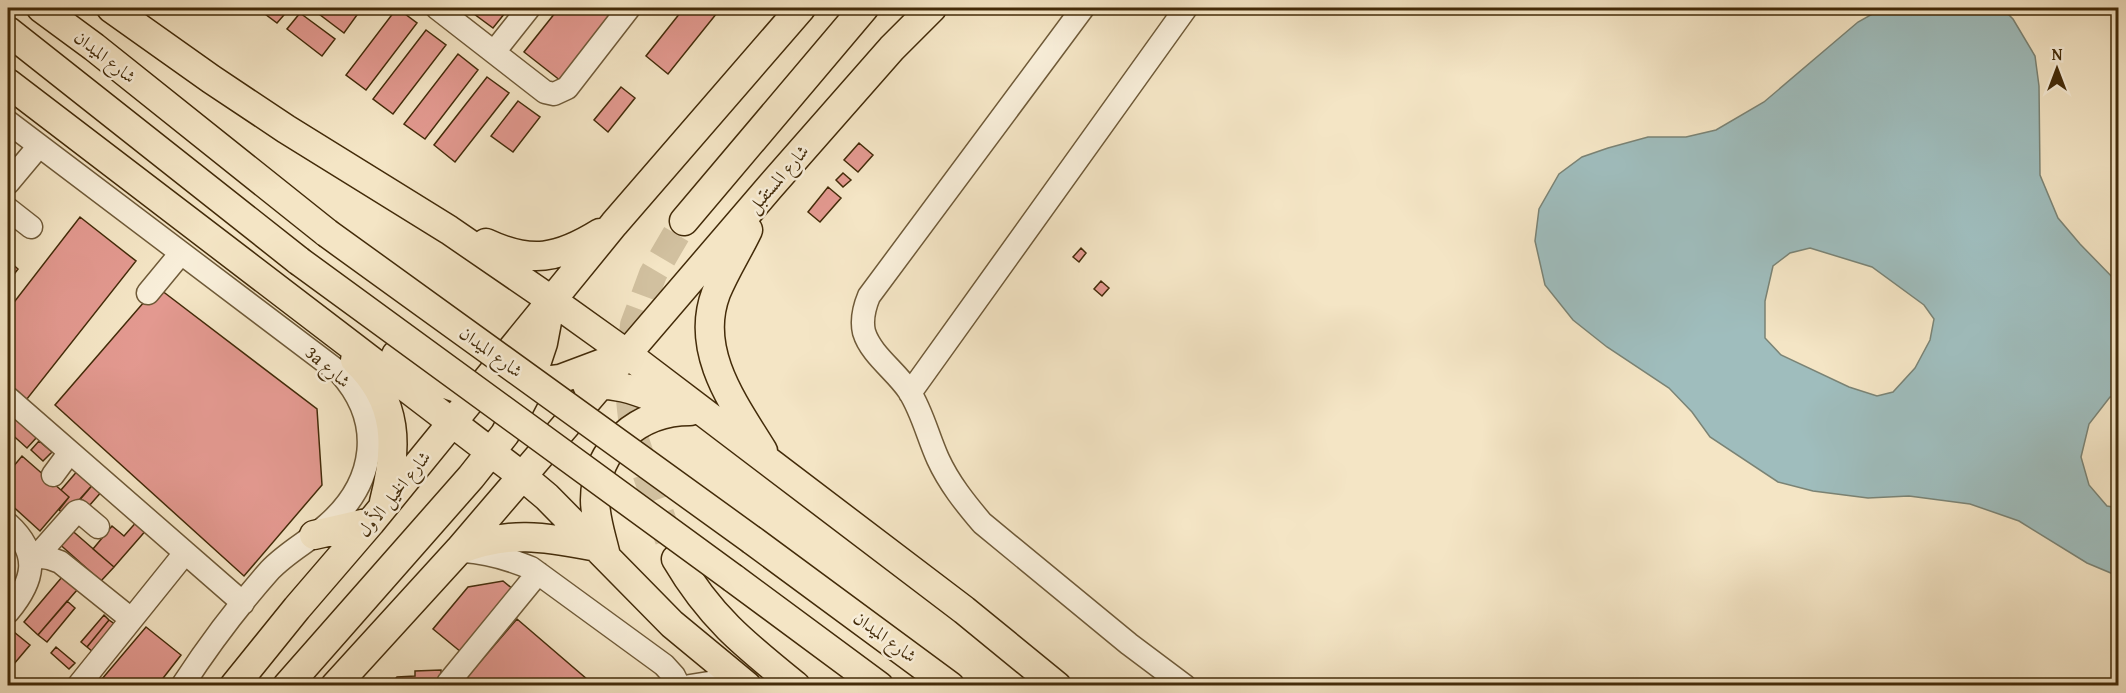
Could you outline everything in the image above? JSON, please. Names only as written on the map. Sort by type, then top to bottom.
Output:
[{"type":"main road","name":"شارع الميدان","points":[[41,8],[94,47],[327,233],[950,686]]},
{"type":"main road","points":[[111,8],[276,123],[449,230],[627,354],[964,610],[1057,686]]},
{"type":"main road","points":[[522,476],[543,343],[559,306],[614,224],[801,8]]},
{"type":"main road","points":[[684,221],[864,8]]},
{"type":"main road","name":"شارع المستقبل","points":[[627,354],[892,48],[932,8]]},
{"type":"main road","points":[[8,31],[299,261],[879,686]]},
{"type":"main road","points":[[8,83],[522,476],[602,551],[672,624],[747,686]]},
{"type":"main road","points":[[769,188],[716,294],[711,320],[711,347],[723,384],[770,464]]},
{"type":"main road","points":[[449,230],[512,254],[531,257],[550,256],[568,251],[614,224]]},
{"type":"main road","name":"شارع الخيل الأول","points":[[234,686],[480,389],[559,306]]},
{"type":"main road","points":[[303,309],[315,307],[335,314],[434,380],[457,388],[602,383],[637,390],[667,403],[701,411]]},
{"type":"main road","points":[[303,309],[320,332],[364,368],[376,384],[391,421],[394,442],[393,463],[377,515],[315,535]]},
{"type":"main road","points":[[453,422],[496,402],[627,354]]},
{"type":"main road","points":[[347,682],[627,354]]},
{"type":"main road","points":[[287,686],[492,452],[537,387]]},
{"type":"main road","points":[[602,551],[595,502],[599,476],[609,452],[620,438],[648,418],[665,413],[701,411]]},
{"type":"main road","points":[[459,550],[482,541],[532,536],[602,551]]},
{"type":"main road","points":[[676,559],[700,597],[729,630],[796,686]]},
{"type":"street","points":[[437,8],[545,92],[559,93],[570,85],[629,8]]},
{"type":"street","points":[[494,52],[529,8]]},
{"type":"street","points":[[1082,8],[869,296],[862,320],[869,343],[910,393],[947,476],[963,501],[982,523],[1129,644],[1185,686]]},
{"type":"street","points":[[910,393],[1186,8]]},
{"type":"street","name":"3a شارع","points":[[8,122],[340,373],[358,396],[368,425],[370,442],[363,476],[356,491],[337,516],[279,561],[243,603],[182,686]]},
{"type":"street","points":[[8,183],[39,146]]},
{"type":"street","points":[[8,209],[31,227]]},
{"type":"street","points":[[148,293],[182,253]]},
{"type":"street","points":[[8,398],[243,603]]},
{"type":"street","points":[[53,475],[70,452]]},
{"type":"street","points":[[8,612],[26,587],[33,555],[76,512],[79,511],[98,527]]},
{"type":"street","points":[[8,524],[33,555],[60,562],[131,620]]},
{"type":"street","points":[[459,550],[483,552],[508,558],[534,570],[664,665],[679,686]]},
{"type":"street","points":[[78,686],[185,553]]},
{"type":"street","points":[[448,683],[534,570]]},
{"type":"street","points":[[690,686],[715,682],[731,686]]},
{"type":"water","points":[[1883,8],[2002,8],[2013,19],[2035,56],[2039,86],[2040,175],[2058,218],[2118,283],[2118,397],[2110,397],[2089,424],[2081,457],[2089,485],[2107,506],[2118,508],[2118,576],[2087,563],[2019,521],[1970,504],[1909,496],[1868,498],[1813,491],[1778,482],[1710,437],[1692,412],[1669,388],[1607,347],[1573,320],[1545,285],[1535,241],[1539,209],[1559,174],[1582,157],[1608,148],[1648,137],[1686,137],[1716,130],[1764,102],[1858,22]],"holes":[[[1810,248],[1872,267],[1924,305],[1934,319],[1930,340],[1915,368],[1893,392],[1877,396],[1849,387],[1781,355],[1765,338],[1765,301],[1773,266],[1790,253]]]},
{"type":"building","points":[[257,8],[290,8],[277,23]]},
{"type":"building","points":[[311,8],[347,8],[357,15],[344,33]]},
{"type":"building","points":[[397,8],[417,23],[366,90],[346,75]]},
{"type":"building","points":[[466,8],[509,8],[493,28]]},
{"type":"building","points":[[559,8],[618,8],[561,81],[524,52]]},
{"type":"building","points":[[684,8],[721,8],[668,74],[646,56]]},
{"type":"building","points":[[300,13],[335,39],[322,56],[287,29]]},
{"type":"building","points":[[426,30],[446,45],[393,114],[373,99]]},
{"type":"building","points":[[458,54],[478,70],[425,139],[404,124]]},
{"type":"building","points":[[487,77],[509,93],[455,162],[434,145]]},
{"type":"building","points":[[621,87],[635,98],[608,132],[594,120]]},
{"type":"building","points":[[518,101],[540,117],[513,152],[491,136]]},
{"type":"building","points":[[859,143],[873,155],[858,172],[844,160]]},
{"type":"building","points":[[843,173],[851,180],[843,187],[836,180]]},
{"type":"building","points":[[828,187],[841,198],[820,222],[808,212]]},
{"type":"building","points":[[80,217],[136,261],[23,404],[8,391],[8,310]]},
{"type":"building","points":[[1081,248],[1086,253],[1079,262],[1073,257]]},
{"type":"building","points":[[8,260],[18,269],[8,282]]},
{"type":"building","points":[[1101,281],[1109,288],[1102,296],[1094,289]]},
{"type":"building","points":[[157,287],[317,409],[322,485],[244,576],[55,405]]},
{"type":"building","points":[[8,413],[15,419],[8,428]]},
{"type":"building","points":[[15,419],[37,437],[27,448],[8,431]]},
{"type":"building","points":[[39,441],[52,452],[43,461],[31,450]]},
{"type":"building","points":[[22,456],[69,497],[40,531],[8,502],[8,473]]},
{"type":"building","points":[[79,469],[95,482],[66,516],[59,510],[69,497],[61,490]]},
{"type":"building","points":[[95,482],[103,490],[89,506],[80,499]]},
{"type":"building","points":[[139,519],[148,528],[114,567],[93,549],[112,526],[124,536]]},
{"type":"building","points":[[68,527],[114,567],[101,581],[56,541]]},
{"type":"building","points":[[62,577],[77,590],[38,635],[24,622]]},
{"type":"building","points":[[503,581],[514,590],[461,652],[433,629],[468,587]]},
{"type":"building","points":[[67,601],[75,608],[47,642],[38,635]]},
{"type":"building","points":[[104,615],[109,620],[87,647],[81,642]]},
{"type":"building","points":[[517,619],[595,686],[505,686],[498,680],[493,686],[485,682],[477,686],[467,677]]},
{"type":"building","points":[[109,620],[116,625],[93,652],[87,647]]},
{"type":"building","points":[[146,627],[181,655],[157,686],[96,686]]},
{"type":"building","points":[[14,632],[30,645],[8,671],[8,639]]},
{"type":"building","points":[[56,647],[75,663],[69,669],[51,653]]},
{"type":"building","points":[[441,670],[442,686],[389,686],[397,677],[415,676],[415,671]]},
{"type":"tunnel","points":[[669,540],[634,437],[628,381],[634,325],[653,274],[684,221]]}]
